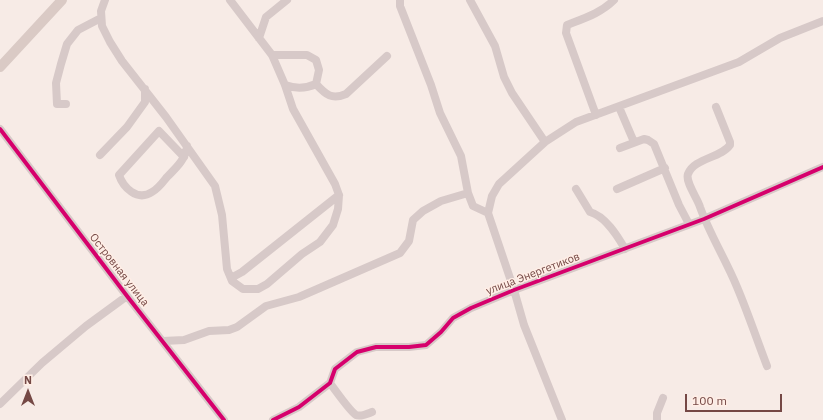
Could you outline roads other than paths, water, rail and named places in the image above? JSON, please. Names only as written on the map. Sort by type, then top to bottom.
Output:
[{"type":"main road","points":[[0,67],[62,0]]},
{"type":"street","points":[[105,0],[101,11],[101,18],[102,26],[110,42],[122,61],[187,146],[215,186],[222,215],[227,269],[232,281],[243,289],[258,289],[267,284],[302,254],[320,242],[333,225],[338,209],[338,195],[335,184],[293,109],[285,85],[272,55],[230,0]]},
{"type":"street","points":[[259,38],[266,17],[287,0]]},
{"type":"street","points":[[400,0],[400,6],[432,85],[440,113],[460,156],[468,193],[473,206],[488,213]]},
{"type":"street","points":[[470,0],[495,46],[504,77],[512,93],[545,142]]},
{"type":"street","points":[[596,115],[566,33],[567,25],[598,13],[614,0]]},
{"type":"street","points":[[66,104],[57,104],[56,83],[60,64],[67,44],[78,30],[101,18]]},
{"type":"street","points":[[562,420],[524,325],[488,213],[492,196],[500,184],[545,142],[576,122],[739,62],[780,38],[823,21]]},
{"type":"street","points":[[272,55],[306,55],[316,60],[320,70],[316,84]]},
{"type":"street","points":[[316,84],[326,94],[338,98],[346,94],[387,56]]},
{"type":"street","points":[[285,85],[295,88],[309,87],[316,84]]},
{"type":"street","points":[[100,155],[126,127],[145,102],[144,89]]},
{"type":"street","points":[[619,107],[634,142]]},
{"type":"street","points":[[716,107],[730,145],[725,151],[691,168],[688,174],[688,180],[699,203],[704,219],[737,287],[767,366]]},
{"type":"street","name":"Островная улица","points":[[0,129],[127,296],[224,420]]},
{"type":"street","points":[[184,157],[159,131],[119,175],[122,182],[132,193],[143,196],[152,193],[179,165],[186,154],[187,146]]},
{"type":"street","points":[[620,148],[644,139],[654,144],[689,224]]},
{"type":"street","name":"улица Энергетиков","points":[[273,420],[299,407],[330,383],[334,369],[357,352],[376,347],[409,347],[426,344],[441,332],[453,318],[471,308],[514,290],[704,219],[823,167]]},
{"type":"street","points":[[617,189],[664,168]]},
{"type":"street","points":[[576,189],[590,212],[597,214],[618,237],[625,249]]},
{"type":"street","points":[[163,341],[184,340],[209,331],[229,330],[237,327],[266,306],[299,297],[400,254],[409,241],[413,220],[423,211],[441,201],[468,193]]},
{"type":"street","points":[[231,278],[242,272],[338,195]]},
{"type":"street","points":[[0,404],[42,363],[86,326],[127,296]]},
{"type":"street","points":[[330,383],[352,411],[357,415],[372,412]]},
{"type":"street","points":[[656,420],[663,398]]}]
